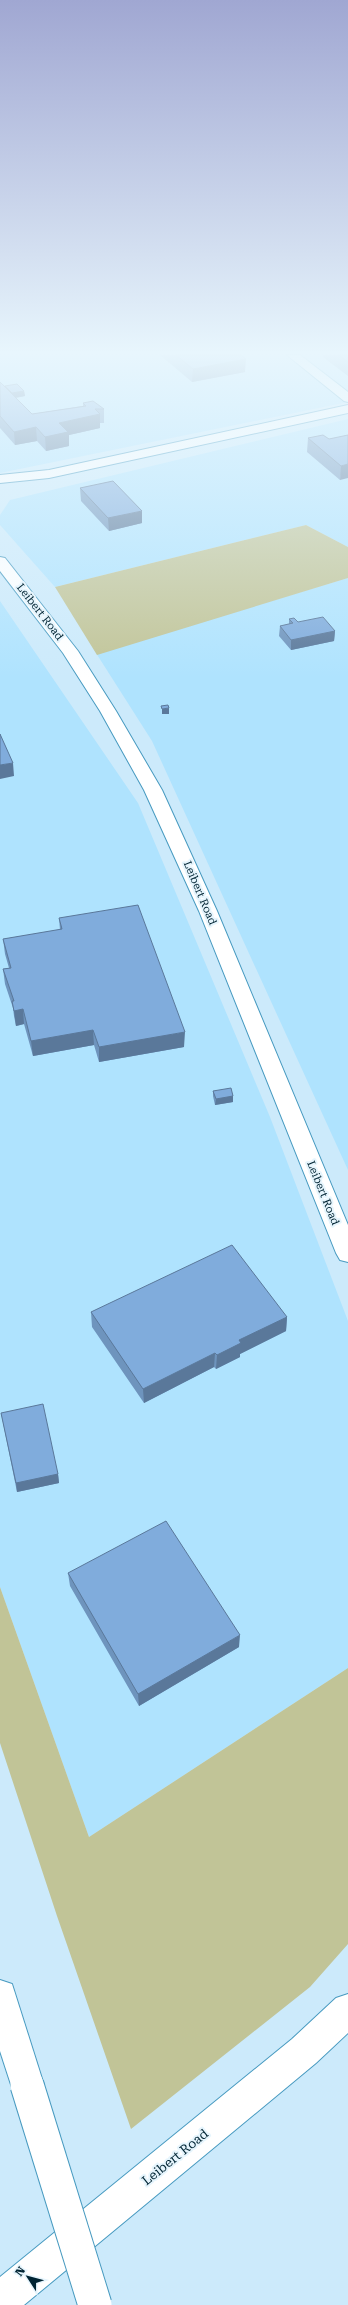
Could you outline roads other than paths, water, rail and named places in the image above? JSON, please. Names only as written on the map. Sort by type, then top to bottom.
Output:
[{"type":"main road","points":[[0,479],[49,474],[102,463]]},
{"type":"main road","points":[[0,492],[26,485],[49,474]]},
{"type":"main road","name":"Leibert Road","points":[[0,561],[70,651],[108,712],[153,790],[206,904],[348,1253]]},
{"type":"main road","points":[[0,1996],[95,2305]]},
{"type":"main road","name":"Leibert Road","points":[[0,2301],[304,2051],[348,2010]]}]
